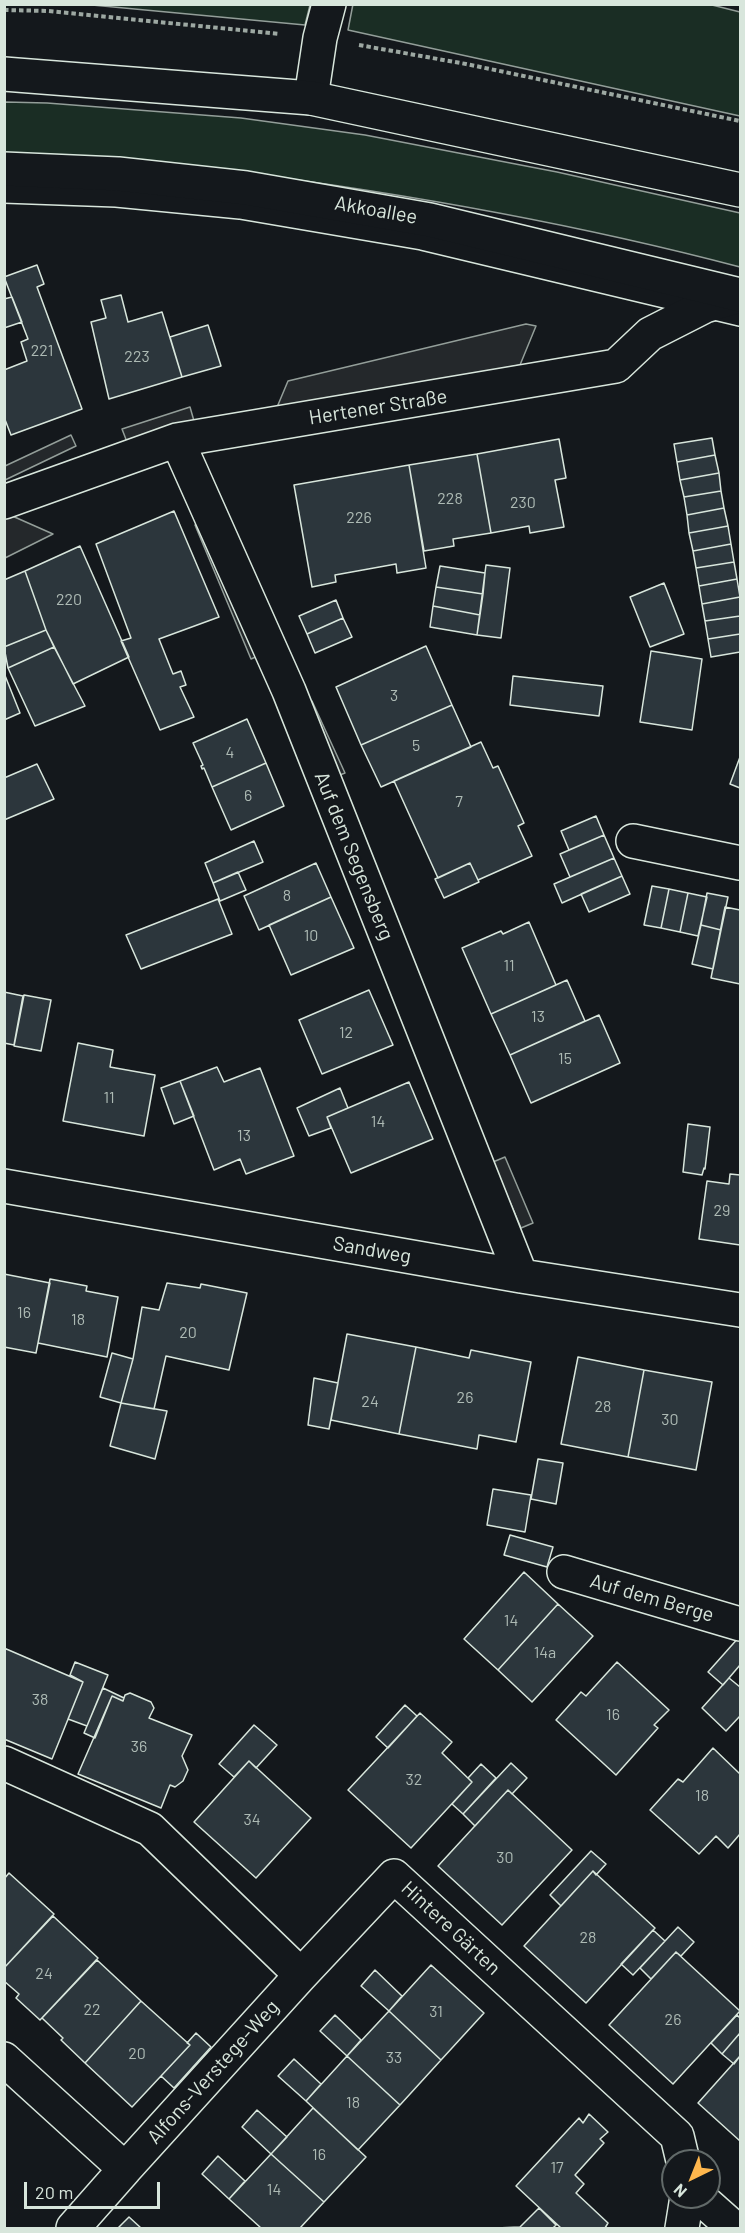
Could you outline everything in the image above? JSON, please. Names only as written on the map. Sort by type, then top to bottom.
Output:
[{"type":"street","points":[[311,98],[329,4]]},
{"type":"street","points":[[4,74],[311,98],[741,190]]},
{"type":"street","name":"Akkoallee","points":[[4,169],[118,174],[246,188],[430,219],[741,296]]},
{"type":"street","name":"Hertener Straße","points":[[4,502],[177,440],[616,366],[650,334],[705,306],[741,296]]},
{"type":"street","name":"Auf dem Segensberg","points":[[177,440],[289,691],[521,1276]]},
{"type":"street","points":[[633,841],[741,863]]},
{"type":"street","name":"Sandweg","points":[[4,1186],[521,1276],[741,1310]]},
{"type":"street","name":"Auf dem Berge","points":[[564,1572],[741,1624]]},
{"type":"street","points":[[4,1763],[150,1829],[302,1975]]},
{"type":"street","name":"Hintere Gärten","points":[[302,1975],[394,1876],[677,2136],[680,2149]]},
{"type":"street","name":"Alfons-Verstege-Weg","points":[[73,2229],[302,1975]]},
{"type":"street","points":[[4,2059],[125,2169]]},
{"type":"street","points":[[682,2229],[685,2209]]},
{"type":"street","points":[[712,2209],[734,2229]]},
{"type":"lane","points":[[4,192],[116,196],[240,207],[422,239],[741,315]]},
{"type":"path","points":[[4,10],[48,11],[321,38],[466,64],[741,122]]},
{"type":"green space","points":[[310,4],[305,25],[92,5]]},
{"type":"green space","points":[[353,4],[708,4],[740,12],[740,116],[348,30]]},
{"type":"green space","points":[[5,102],[47,103],[241,118],[365,135],[557,172],[740,213],[740,267],[551,223],[360,189],[203,168],[5,154]]},
{"type":"shaded area","points":[[526,324],[536,326],[520,365],[275,412],[288,381]]},
{"type":"shaded area","points":[[190,407],[194,421],[127,442],[122,429]]},
{"type":"shaded area","points":[[71,435],[76,446],[5,480],[5,466]]},
{"type":"shaded area","points":[[10,515],[53,534],[5,558],[5,517]]},
{"type":"shaded area","points":[[205,521],[263,654],[251,659],[195,525]]},
{"type":"shaded area","points":[[312,701],[345,773],[332,778],[300,706]]},
{"type":"shaded area","points":[[505,1157],[533,1223],[521,1228],[493,1162]]},
{"type":"building","points":[[37,265],[44,284],[37,287],[82,409],[11,435],[4,417],[4,370],[27,361],[21,342],[28,339],[4,277]]},
{"type":"building","points":[[121,295],[128,322],[162,312],[182,377],[109,399],[91,322],[106,318],[101,300]]},
{"type":"building","points":[[12,297],[22,322],[4,328],[4,299]]},
{"type":"building","points":[[208,325],[221,366],[182,377],[170,337]]},
{"type":"building","points":[[712,438],[715,455],[677,462],[674,444]]},
{"type":"building","points":[[559,439],[566,478],[555,480],[564,527],[530,533],[529,526],[491,533],[477,454]]},
{"type":"building","points":[[477,454],[491,533],[453,539],[454,546],[424,551],[409,465]]},
{"type":"building","points":[[715,455],[719,473],[680,480],[677,462]]},
{"type":"building","points":[[409,465],[426,568],[397,573],[396,564],[335,575],[336,582],[312,587],[294,485]]},
{"type":"building","points":[[719,473],[721,491],[684,497],[680,480]]},
{"type":"building","points":[[721,491],[724,508],[687,515],[684,497]]},
{"type":"building","points":[[724,508],[728,526],[689,533],[687,515]]},
{"type":"building","points":[[174,511],[219,617],[159,639],[173,674],[181,671],[186,685],[180,687],[194,717],[160,730],[121,641],[131,638],[96,544]]},
{"type":"building","points":[[728,526],[731,544],[693,551],[689,533]]},
{"type":"building","points":[[731,544],[734,562],[696,568],[693,551]]},
{"type":"building","points":[[80,546],[129,657],[73,684],[46,630],[25,571]]},
{"type":"building","points":[[734,562],[737,579],[699,586],[696,568]]},
{"type":"building","points":[[486,565],[510,568],[501,638],[477,635]]},
{"type":"building","points":[[440,566],[485,573],[483,594],[436,587]]},
{"type":"building","points":[[25,571],[46,630],[4,647],[4,580]]},
{"type":"building","points":[[737,579],[740,597],[702,604],[699,586]]},
{"type":"building","points":[[664,583],[684,634],[650,647],[630,597]]},
{"type":"building","points":[[436,587],[483,594],[480,615],[433,606]]},
{"type":"building","points":[[740,597],[740,616],[705,621],[702,604]]},
{"type":"building","points":[[336,600],[343,618],[307,634],[299,616]]},
{"type":"building","points":[[433,606],[480,615],[477,635],[430,627]]},
{"type":"building","points":[[740,616],[740,634],[708,639],[705,621]]},
{"type":"building","points":[[343,618],[352,637],[315,653],[307,634]]},
{"type":"building","points":[[46,630],[54,647],[8,668],[4,647]]},
{"type":"building","points":[[740,634],[740,652],[711,657],[708,639]]},
{"type":"building","points":[[426,646],[452,705],[361,745],[336,687]]},
{"type":"building","points":[[54,647],[85,706],[35,726],[8,668]]},
{"type":"building","points":[[651,651],[702,659],[692,730],[640,722]]},
{"type":"building","points":[[4,673],[20,713],[4,720]]},
{"type":"building","points":[[513,676],[603,686],[599,716],[510,705]]},
{"type":"building","points":[[452,705],[471,747],[381,787],[361,745]]},
{"type":"building","points":[[247,719],[266,763],[212,787],[204,768],[202,769],[203,765],[193,743]]},
{"type":"building","points":[[481,742],[493,768],[498,766],[524,823],[518,826],[532,856],[478,880],[470,863],[438,878],[394,781]]},
{"type":"building","points":[[740,757],[740,788],[730,784]]},
{"type":"building","points":[[266,763],[284,806],[231,830],[212,787]]},
{"type":"building","points":[[37,764],[54,799],[4,820],[4,778]]},
{"type":"building","points":[[596,816],[604,835],[569,850],[561,831]]},
{"type":"building","points":[[604,835],[614,858],[570,877],[560,854]]},
{"type":"building","points":[[254,841],[263,862],[213,883],[205,863]]},
{"type":"building","points":[[614,858],[622,876],[562,903],[554,884]]},
{"type":"building","points":[[316,863],[331,897],[259,930],[244,896]]},
{"type":"building","points":[[470,863],[479,882],[444,898],[435,879]]},
{"type":"building","points":[[238,872],[246,890],[220,901],[213,883]]},
{"type":"building","points":[[622,876],[630,894],[589,912],[581,894]]},
{"type":"building","points":[[652,886],[669,889],[661,928],[644,925]]},
{"type":"building","points":[[669,889],[688,893],[680,932],[661,928]]},
{"type":"building","points":[[688,893],[707,897],[698,936],[680,932]]},
{"type":"building","points":[[707,893],[728,897],[721,930],[701,925]]},
{"type":"building","points":[[331,897],[354,948],[291,975],[269,925]]},
{"type":"building","points":[[218,899],[232,934],[141,969],[126,935]]},
{"type":"building","points":[[725,907],[740,910],[740,984],[711,978]]},
{"type":"building","points":[[529,922],[556,985],[491,1014],[462,948]]},
{"type":"building","points":[[701,925],[721,930],[713,969],[692,964]]},
{"type":"building","points":[[567,980],[585,1021],[510,1055],[491,1014]]},
{"type":"building","points":[[369,990],[393,1045],[322,1074],[299,1020]]},
{"type":"building","points":[[4,992],[23,996],[14,1045],[4,1043]]},
{"type":"building","points":[[24,995],[51,1000],[41,1051],[14,1046]]},
{"type":"building","points":[[599,1015],[620,1063],[531,1103],[510,1055]]},
{"type":"building","points":[[78,1043],[113,1050],[110,1067],[155,1075],[144,1136],[63,1121]]},
{"type":"building","points":[[217,1067],[224,1082],[260,1068],[294,1156],[246,1174],[240,1159],[214,1170],[180,1081]]},
{"type":"building","points":[[180,1081],[194,1116],[174,1124],[161,1088]]},
{"type":"building","points":[[409,1082],[433,1139],[351,1173],[327,1117]]},
{"type":"building","points":[[340,1088],[348,1108],[327,1117],[331,1128],[309,1136],[297,1108]]},
{"type":"building","points":[[688,1124],[710,1127],[705,1169],[702,1175],[683,1172]]},
{"type":"building","points":[[730,1174],[740,1175],[740,1245],[699,1239],[707,1181],[729,1184]]},
{"type":"building","points":[[4,1274],[50,1283],[36,1353],[4,1347]]},
{"type":"building","points":[[50,1279],[87,1286],[86,1291],[118,1297],[107,1357],[38,1343]]},
{"type":"building","points":[[167,1283],[200,1288],[201,1284],[247,1293],[229,1370],[166,1356],[154,1409],[121,1403],[133,1359],[142,1307],[159,1310]]},
{"type":"building","points":[[347,1334],[416,1347],[399,1434],[331,1420]]},
{"type":"building","points":[[416,1347],[469,1358],[471,1350],[531,1362],[516,1442],[479,1435],[477,1449],[399,1434]]},
{"type":"building","points":[[112,1353],[133,1359],[121,1403],[100,1397]]},
{"type":"building","points":[[578,1357],[644,1370],[628,1457],[561,1444]]},
{"type":"building","points":[[644,1370],[712,1382],[696,1470],[628,1457]]},
{"type":"building","points":[[314,1378],[338,1383],[329,1429],[308,1425]]},
{"type":"building","points":[[121,1403],[167,1411],[155,1459],[110,1446]]},
{"type":"building","points":[[538,1459],[563,1463],[556,1504],[531,1499]]},
{"type":"building","points":[[493,1489],[531,1495],[525,1532],[487,1525]]},
{"type":"building","points":[[510,1535],[553,1547],[547,1567],[504,1555]]},
{"type":"building","points":[[524,1572],[558,1604],[498,1670],[464,1639]]},
{"type":"building","points":[[558,1604],[593,1636],[532,1702],[498,1670]]},
{"type":"building","points":[[740,1636],[740,1665],[723,1685],[708,1672]]},
{"type":"building","points":[[4,1648],[83,1682],[52,1759],[4,1739]]},
{"type":"building","points":[[75,1662],[108,1675],[87,1726],[68,1719],[83,1682],[70,1675]]},
{"type":"building","points":[[617,1662],[669,1710],[654,1725],[658,1728],[616,1775],[556,1720],[581,1692],[586,1696]]},
{"type":"building","points":[[729,1678],[740,1687],[740,1716],[726,1731],[702,1708]]},
{"type":"building","points":[[103,1688],[124,1698],[123,1701],[112,1696],[95,1738],[84,1733]]},
{"type":"building","points":[[130,1693],[151,1702],[154,1708],[149,1718],[192,1735],[182,1756],[188,1770],[183,1781],[175,1787],[170,1785],[161,1808],[78,1774],[112,1696],[123,1701],[125,1695]]},
{"type":"building","points":[[405,1705],[417,1716],[388,1748],[376,1737]]},
{"type":"building","points":[[420,1713],[452,1742],[442,1753],[472,1782],[411,1848],[348,1790]]},
{"type":"building","points":[[254,1725],[277,1745],[256,1768],[249,1761],[234,1777],[219,1764]]},
{"type":"building","points":[[713,1748],[740,1774],[740,1834],[728,1848],[716,1836],[699,1854],[650,1810],[678,1779],[683,1782]]},
{"type":"building","points":[[249,1761],[311,1818],[256,1878],[194,1822]]},
{"type":"building","points":[[511,1763],[527,1778],[512,1794],[508,1790],[475,1826],[463,1814]]},
{"type":"building","points":[[481,1764],[496,1778],[463,1814],[452,1804],[472,1782],[468,1778]]},
{"type":"building","points":[[508,1790],[572,1850],[502,1925],[438,1866]]},
{"type":"building","points":[[591,1851],[606,1864],[596,1875],[593,1871],[561,1906],[550,1895]]},
{"type":"building","points":[[593,1871],[655,1928],[586,2003],[524,1946]]},
{"type":"building","points":[[9,1873],[54,1914],[4,1968],[4,1879]]},
{"type":"building","points":[[53,1916],[98,1958],[40,2020],[16,1998],[19,1994],[4,1981],[4,1968]]},
{"type":"building","points":[[678,1927],[694,1942],[681,1956],[676,1952],[651,1979],[640,1968]]},
{"type":"building","points":[[653,1930],[665,1941],[633,1975],[621,1964]]},
{"type":"building","points":[[676,1952],[740,2011],[673,2084],[609,2025]]},
{"type":"building","points":[[97,1960],[141,2001],[85,2063],[42,2018]]},
{"type":"building","points":[[431,1965],[484,2013],[441,2060],[389,2011]]},
{"type":"building","points":[[375,1970],[402,1996],[389,2011],[361,1986]]},
{"type":"building","points":[[141,2001],[190,2045],[132,2107],[85,2063]]},
{"type":"building","points":[[389,2011],[441,2060],[400,2105],[347,2056]]},
{"type":"building","points":[[335,2015],[361,2040],[347,2056],[320,2031]]},
{"type":"building","points":[[737,2015],[740,2018],[740,2033],[722,2054],[711,2043]]},
{"type":"building","points":[[196,2033],[211,2047],[174,2088],[161,2076],[190,2045],[187,2043]]},
{"type":"building","points":[[740,2033],[740,2056],[734,2064],[722,2054]]},
{"type":"building","points":[[347,2056],[400,2105],[358,2150],[306,2101]]},
{"type":"building","points":[[740,2056],[740,2141],[698,2103]]},
{"type":"building","points":[[294,2059],[321,2084],[306,2101],[278,2076]]},
{"type":"building","points":[[313,2108],[366,2157],[324,2202],[271,2154]]},
{"type":"building","points":[[257,2110],[287,2137],[271,2154],[242,2127]]},
{"type":"building","points":[[589,2114],[608,2132],[600,2139],[604,2143],[575,2175],[584,2184],[576,2193],[608,2223],[605,2228],[561,2228],[516,2186],[579,2118],[583,2123]]},
{"type":"building","points":[[271,2154],[324,2202],[300,2228],[261,2228],[229,2199]]},
{"type":"building","points":[[218,2156],[245,2181],[229,2199],[202,2174]]},
{"type":"building","points":[[539,2208],[556,2225],[553,2228],[496,2228],[520,2227]]},
{"type":"building","points":[[129,2217],[141,2228],[118,2228]]}]
